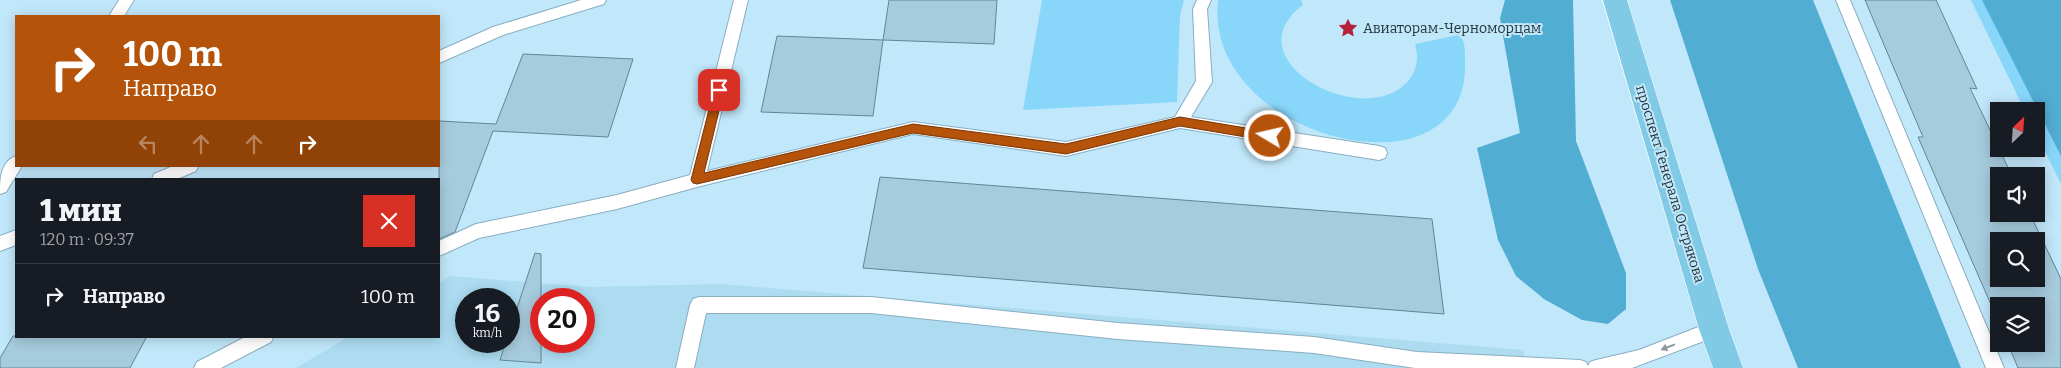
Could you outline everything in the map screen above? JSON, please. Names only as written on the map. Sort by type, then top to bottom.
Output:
[{"type":"main road","name":"проспект Генерала Острякова","points":[[1615,0],[1714,329],[1728,368]]},
{"type":"lane","points":[[117,15],[127,0]]},
{"type":"lane","points":[[440,57],[498,31],[599,0]]},
{"type":"lane","points":[[697,180],[741,0]]},
{"type":"lane","points":[[1180,122],[1204,82],[1200,9],[1204,0]]},
{"type":"lane","points":[[1843,0],[1994,368]]},
{"type":"lane","points":[[440,249],[476,231],[617,202],[697,180],[913,128],[1066,149],[1180,122],[1379,153]]},
{"type":"lane","points":[[0,187],[15,164]]},
{"type":"lane","points":[[162,178],[188,167]]},
{"type":"lane","points":[[0,244],[15,237]]},
{"type":"lane","points":[[684,368],[698,305],[870,305],[1118,331],[1314,345],[1417,360],[1488,366],[1580,368]]},
{"type":"lane","points":[[1596,368],[1639,358],[1714,329]]},
{"type":"lane","points":[[203,368],[261,338]]},
{"type":"shaded area","points":[[1042,0],[1184,0],[1180,16],[1177,102],[1023,110]]},
{"type":"shaded area","points":[[1218,0],[1301,0],[1303,5],[1285,26],[1282,47],[1293,67],[1312,83],[1337,94],[1364,98],[1389,94],[1409,80],[1414,72],[1416,63],[1415,44],[1458,35],[1464,43],[1465,62],[1455,106],[1426,132],[1385,142],[1337,137],[1290,119],[1251,89],[1224,49]]},
{"type":"shaded area","points":[[1505,0],[1573,0],[1576,141],[1626,273],[1626,309],[1608,324],[1582,320],[1544,299],[1516,276],[1498,240],[1477,148],[1520,133],[1500,18]]},
{"type":"shaded area","points":[[1670,0],[1813,0],[1961,368],[1798,368],[1758,269]]},
{"type":"shaded area","points":[[1971,0],[2061,0],[2061,184],[2045,151],[2045,102],[2021,102]]},
{"type":"shaded area","points":[[1982,0],[2061,0],[2061,156],[2045,124],[2045,102],[2034,102]]},
{"type":"shaded area","points":[[450,276],[592,287],[720,284],[1523,350],[1527,368],[296,368],[347,338],[440,338],[440,282]]},
{"type":"building","points":[[889,0],[997,0],[994,44],[883,40]]},
{"type":"building","points":[[1865,0],[1936,0],[1977,89],[1970,88],[1990,130],[1990,158],[2003,158],[2008,167],[1990,167],[1990,222],[2034,222],[2039,232],[1990,232],[1990,287],[2045,287],[2045,245],[2061,279],[2061,368],[2018,368],[2011,352],[2045,352],[2045,297],[1990,297],[1990,302],[1918,137],[1923,137]]},
{"type":"building","points":[[777,36],[883,40],[873,116],[761,112]]},
{"type":"building","points":[[523,54],[633,59],[608,137],[493,131],[455,232],[440,239],[440,121],[496,124]]},
{"type":"building","points":[[880,177],[1432,219],[1444,314],[863,268]]},
{"type":"building","points":[[535,253],[541,254],[541,288],[530,288],[530,353],[541,353],[541,363],[500,360],[502,353],[520,353],[520,299]]},
{"type":"building","points":[[13,336],[15,338],[146,338],[130,368],[0,368],[0,358]]},
{"type":"place","name":"Авиаторам-Черноморцам","points":[[1348,28]]},
{"type":"route","points":[[719,90],[697,180],[913,128],[1066,149],[1180,122],[1270,136]]}]
